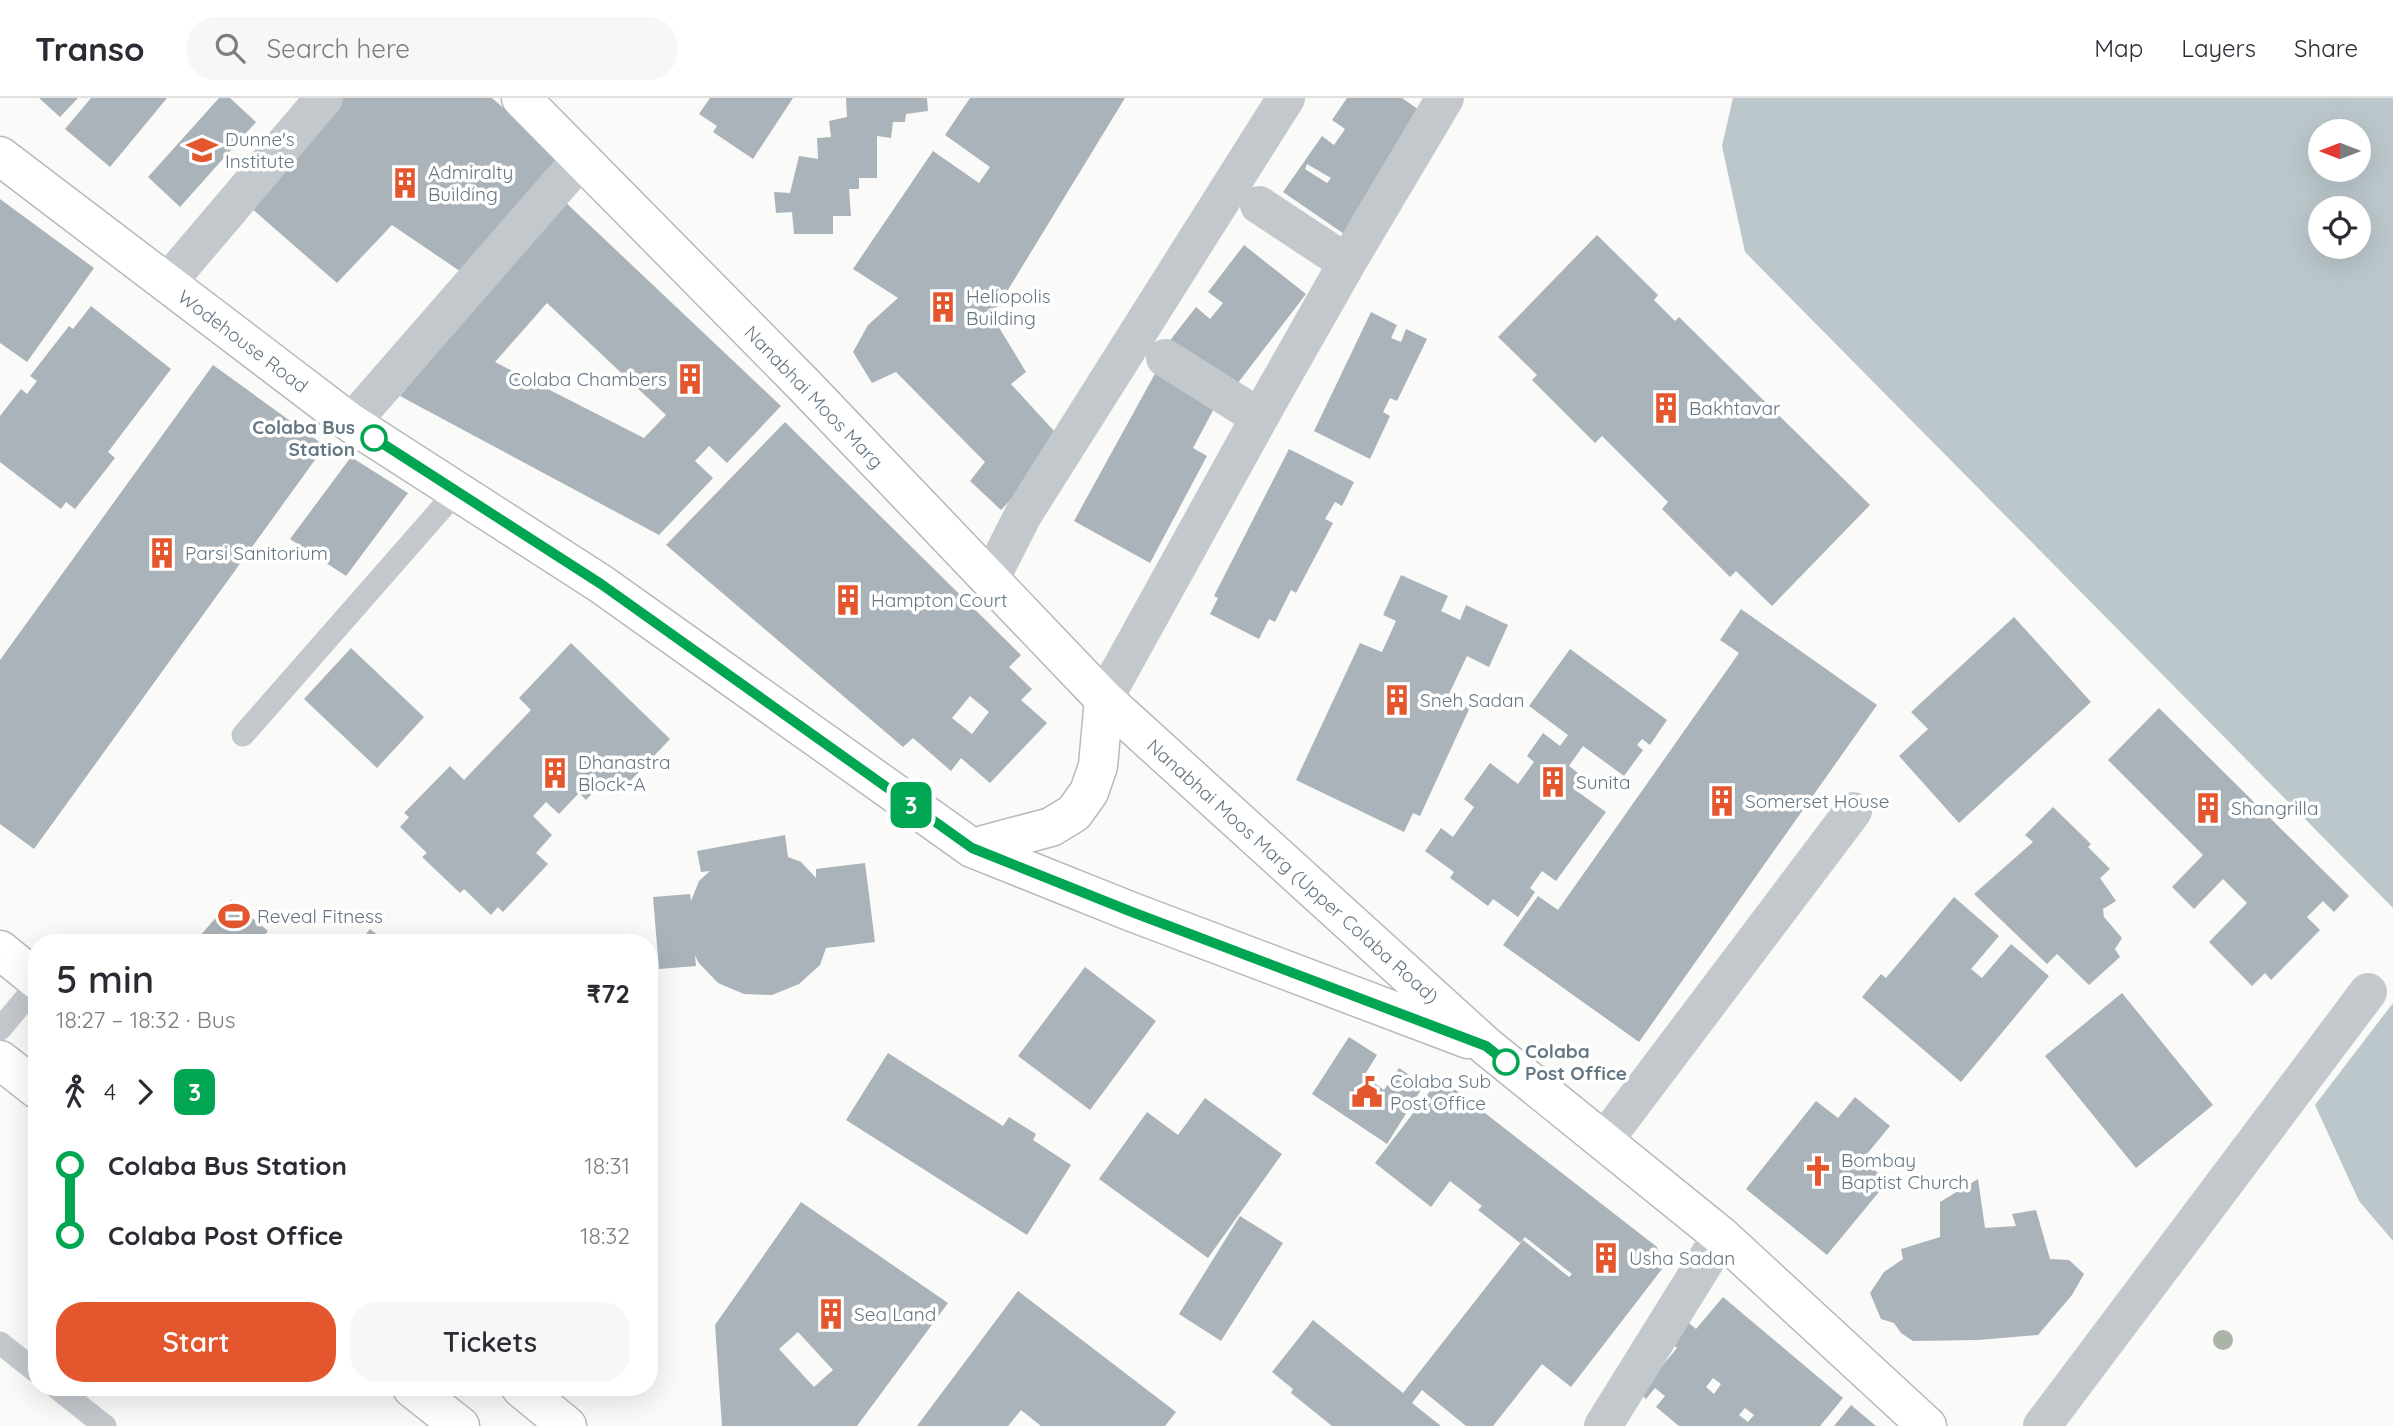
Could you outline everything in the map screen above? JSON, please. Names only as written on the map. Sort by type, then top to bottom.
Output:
[{"type":"main road","name":"Nanabhai Moos Marg","points":[[521,98],[805,386],[1104,699]]},
{"type":"main road","name":"Wodehouse Road","points":[[0,156],[351,423],[601,584],[972,848],[1132,912],[1486,1046]]},
{"type":"main road","points":[[972,848],[1051,827],[1074,813],[1089,792],[1098,766],[1104,699]]},
{"type":"main road","name":"Nanabhai Moos Marg (Upper Colaba Road)","points":[[1104,699],[1486,1046],[1721,1236],[1927,1426]]},
{"type":"main road","points":[[0,950],[28,973]]},
{"type":"main road","points":[[0,1060],[28,1082]]},
{"type":"main road","points":[[422,1396],[460,1426]]},
{"type":"street","points":[[990,580],[1023,515],[1286,98]]},
{"type":"street","points":[[1104,699],[1259,417],[1445,98]]},
{"type":"street","points":[[167,283],[305,104]]},
{"type":"street","points":[[351,423],[581,159]]},
{"type":"street","points":[[1259,205],[1347,263]]},
{"type":"street","points":[[1165,358],[1259,417]]},
{"type":"street","points":[[1604,1141],[1853,811]]},
{"type":"street","points":[[2042,1426],[2368,992]]},
{"type":"street","points":[[1603,1426],[1721,1236]]},
{"type":"lane","points":[[243,735],[456,492]]},
{"type":"lane","points":[[0,1029],[28,996]]},
{"type":"lane","points":[[0,1343],[28,1365]]},
{"type":"lane","points":[[67,1396],[105,1426]]},
{"type":"shaded area","points":[[1733,98],[2393,98],[2393,908],[1745,252],[1722,146]]},
{"type":"shaded area","points":[[2393,1003],[2393,1241],[2359,1201],[2315,1105]]},
{"type":"building","points":[[39,98],[78,98],[60,117]]},
{"type":"building","points":[[91,98],[167,98],[110,167],[65,129]]},
{"type":"building","name":"Dunne's Institute","points":[[219,98],[230,98],[256,122],[180,207],[148,177]]},
{"type":"building","name":"Admiralty Building","points":[[332,98],[492,98],[567,164],[470,278],[392,225],[337,283],[243,201]]},
{"type":"building","points":[[710,98],[793,98],[753,159],[713,132],[717,126],[699,114]]},
{"type":"building","points":[[846,98],[927,98],[928,111],[906,114],[905,122],[893,122],[891,138],[877,136],[877,178],[859,178],[859,189],[849,189],[851,216],[833,216],[833,234],[794,234],[792,212],[776,213],[774,192],[790,193],[799,156],[818,159],[817,138],[831,137],[829,121],[847,117]]},
{"type":"building","name":"Heliopolis Building","points":[[970,98],[1125,98],[992,316],[1026,372],[1011,384],[1065,443],[1001,510],[970,481],[985,462],[896,372],[872,383],[853,352],[868,325],[898,298],[853,269],[933,151],[979,183],[990,167],[945,135]]},
{"type":"building","points":[[1347,98],[1402,98],[1428,116],[1347,236],[1283,192],[1322,136],[1334,145],[1345,129],[1332,120]],"holes":[[[1307,164],[1331,178],[1327,183],[1305,169]]]},
{"type":"building","points":[[0,199],[94,268],[27,362],[0,343]]},
{"type":"building","name":"Colaba Chambers","points":[[562,199],[781,406],[727,463],[709,446],[695,461],[713,478],[659,535],[400,396]],"holes":[[[547,303],[666,415],[644,438],[495,362]]]},
{"type":"building","name":"Bakhtavar","points":[[1597,235],[1658,295],[1654,300],[1675,321],[1679,317],[1870,505],[1772,606],[1736,571],[1730,577],[1662,509],[1668,502],[1602,436],[1595,443],[1532,380],[1537,375],[1498,337]]},
{"type":"building","points":[[1244,245],[1306,294],[1231,392],[1168,343],[1196,307],[1210,319],[1223,303],[1208,292]]},
{"type":"building","points":[[91,306],[171,369],[108,452],[115,458],[75,509],[66,502],[61,509],[0,462],[0,416],[21,389],[27,394],[37,381],[30,376],[69,326],[73,329]]},
{"type":"building","points":[[1371,312],[1397,325],[1391,338],[1401,342],[1406,329],[1427,339],[1397,401],[1390,398],[1383,412],[1390,416],[1370,459],[1314,431]]},
{"type":"building","name":"Parsi Sanitorium","points":[[213,365],[325,446],[34,849],[0,824],[0,660]]},
{"type":"building","points":[[1157,370],[1217,403],[1193,448],[1207,456],[1150,563],[1074,521]]},
{"type":"building","name":"Hampton Court","points":[[785,422],[1021,655],[1009,667],[1032,689],[1021,700],[1047,723],[990,783],[961,758],[951,771],[913,738],[903,747],[666,545]],"holes":[[[970,696],[989,712],[972,734],[952,718]]]},
{"type":"building","points":[[1289,449],[1354,482],[1342,506],[1335,502],[1325,519],[1333,523],[1296,593],[1291,590],[1275,622],[1269,619],[1259,639],[1210,614],[1218,598],[1214,596]]},
{"type":"building","points":[[351,457],[408,493],[346,576],[290,539]]},
{"type":"building","name":"Sneh Sadan","points":[[1401,575],[1448,596],[1441,611],[1460,620],[1466,605],[1508,625],[1489,667],[1467,656],[1449,694],[1471,705],[1420,816],[1413,813],[1404,832],[1296,780],[1360,643],[1382,652],[1396,621],[1383,615]]},
{"type":"building","name":"Somerset House","points":[[1741,609],[1877,705],[1639,1042],[1503,945],[1538,896],[1558,910],[1739,653],[1720,640]]},
{"type":"building","points":[[2014,617],[2091,702],[1959,823],[1899,756],[1928,729],[1911,712]]},
{"type":"building","name":"Dhanastra Block-A","points":[[571,643],[670,739],[617,795],[603,782],[586,800],[579,793],[559,814],[546,802],[533,816],[552,835],[536,853],[548,864],[503,912],[498,907],[491,915],[464,889],[460,893],[422,857],[427,853],[400,827],[409,817],[404,813],[450,766],[464,780],[531,710],[519,698]]},
{"type":"building","points":[[351,648],[424,717],[377,768],[304,699]]},
{"type":"building","name":"Sunita","points":[[1570,649],[1667,720],[1650,745],[1642,739],[1637,745],[1643,750],[1624,776],[1583,746],[1569,766],[1587,780],[1578,792],[1606,812],[1556,881],[1542,871],[1530,888],[1535,892],[1518,917],[1493,899],[1488,906],[1450,878],[1454,872],[1425,851],[1441,828],[1453,837],[1474,807],[1464,799],[1490,763],[1518,784],[1534,762],[1527,756],[1543,733],[1560,746],[1568,735],[1529,706]]},
{"type":"building","name":"Shangrilla","points":[[2159,708],[2349,896],[2334,912],[2323,901],[2307,917],[2320,930],[2271,980],[2265,973],[2252,986],[2209,942],[2247,903],[2223,879],[2194,909],[2172,887],[2203,855],[2108,760]]},
{"type":"building","points":[[2053,807],[2091,844],[2088,847],[2110,869],[2100,878],[2116,901],[2103,909],[2104,917],[2122,938],[2115,949],[2120,957],[2089,985],[2057,954],[2047,964],[1974,894],[2033,842],[2025,835]]},
{"type":"building","points":[[785,835],[788,857],[801,862],[816,878],[816,869],[865,863],[875,942],[826,948],[820,965],[799,984],[772,995],[744,994],[718,983],[698,962],[695,955],[696,966],[659,969],[653,897],[690,894],[691,901],[699,881],[710,871],[701,872],[697,851]]},
{"type":"building","points":[[1954,897],[1999,936],[1971,969],[1982,978],[2011,944],[2049,976],[1961,1082],[1862,997],[1881,974],[1886,978]]},
{"type":"building","name":"Reveal Fitness","points":[[231,900],[268,931],[266,934],[202,934]]},
{"type":"building","points":[[1085,967],[1156,1021],[1090,1110],[1018,1056]]},
{"type":"building","points":[[2122,993],[2213,1105],[2136,1168],[2045,1056]]},
{"type":"building","name":"Colaba Sub Post Office","points":[[1349,1037],[1377,1055],[1364,1076],[1384,1090],[1399,1068],[1424,1085],[1387,1144],[1312,1094]]},
{"type":"building","points":[[888,1053],[1003,1126],[1009,1117],[1036,1134],[1033,1140],[1071,1165],[1027,1235],[846,1120]]},
{"type":"building","name":"Usha Sadan","points":[[1440,1078],[1657,1247],[1662,1269],[1571,1387],[1542,1364],[1493,1426],[1466,1426],[1422,1390],[1412,1403],[1441,1426],[1332,1426],[1291,1393],[1293,1389],[1272,1372],[1313,1320],[1403,1393],[1523,1240],[1569,1277],[1572,1274],[1525,1237],[1520,1243],[1478,1210],[1482,1206],[1450,1181],[1431,1207],[1375,1163]]},
{"type":"building","name":"Bombay Baptist Church","points":[[1855,1097],[1890,1126],[1862,1160],[1888,1181],[1827,1255],[1746,1189],[1816,1101],[1838,1118]]},
{"type":"building","points":[[1205,1098],[1282,1154],[1208,1258],[1099,1179],[1147,1112],[1178,1135]]},
{"type":"building","points":[[1978,1179],[1985,1228],[2016,1226],[2012,1214],[2036,1210],[2050,1259],[2069,1260],[2084,1274],[2072,1295],[2038,1335],[1978,1340],[1913,1341],[1901,1333],[1894,1323],[1881,1319],[1870,1293],[1884,1272],[1903,1259],[1901,1249],[1940,1237],[1940,1202]]},
{"type":"building","name":"Sea Land","points":[[801,1202],[948,1303],[857,1426],[722,1426],[715,1325]],"holes":[[[798,1332],[833,1370],[814,1387],[779,1349]]]},
{"type":"building","points":[[1240,1216],[1283,1243],[1221,1341],[1179,1314]]},
{"type":"building","points":[[1018,1291],[1176,1412],[1165,1426],[1041,1426],[1021,1410],[1008,1426],[917,1426]]},
{"type":"building","points":[[1723,1297],[1843,1398],[1820,1426],[1679,1426],[1656,1407],[1665,1396],[1655,1388],[1646,1399],[1640,1393],[1677,1348],[1666,1339],[1683,1318],[1696,1329]],"holes":[[[1713,1378],[1721,1384],[1714,1394],[1706,1387]],[[1745,1408],[1754,1415],[1748,1422],[1739,1415]]]},
{"type":"building","points":[[1851,1405],[1876,1426],[1834,1426]]},
{"type":"bus line","name":"3","points":[[374,438],[601,584],[972,848],[1132,912],[1486,1046],[1506,1062]]},
{"type":"place","name":"Dunne's Institute","points":[[202,150]]},
{"type":"place","name":"Admiralty Building","points":[[405,183]]},
{"type":"place","name":"Heliopolis Building","points":[[943,307]]},
{"type":"place","name":"Colaba Chambers","points":[[690,379]]},
{"type":"place","name":"Bakhtavar","points":[[1666,408]]},
{"type":"place","name":"Colaba Bus Station","points":[[374,438]]},
{"type":"place","name":"Parsi Sanitorium","points":[[162,553]]},
{"type":"place","name":"Hampton Court","points":[[848,600]]},
{"type":"place","name":"Sneh Sadan","points":[[1397,700]]},
{"type":"place","name":"Dhanastra Block-A","points":[[555,773]]},
{"type":"place","name":"Sunita","points":[[1553,782]]},
{"type":"place","name":"Somerset House","points":[[1722,801]]},
{"type":"place","name":"Shangrilla","points":[[2208,808]]},
{"type":"place","name":"Reveal Fitness","points":[[234,916]]},
{"type":"place","name":"Colaba Post Office","points":[[1506,1062]]},
{"type":"place","name":"Colaba Sub Post Office","points":[[1367,1092]]},
{"type":"place","name":"Bombay Baptist Church","points":[[1818,1171]]},
{"type":"place","name":"Usha Sadan","points":[[1606,1258]]},
{"type":"place","name":"Sea Land","points":[[831,1314]]}]
